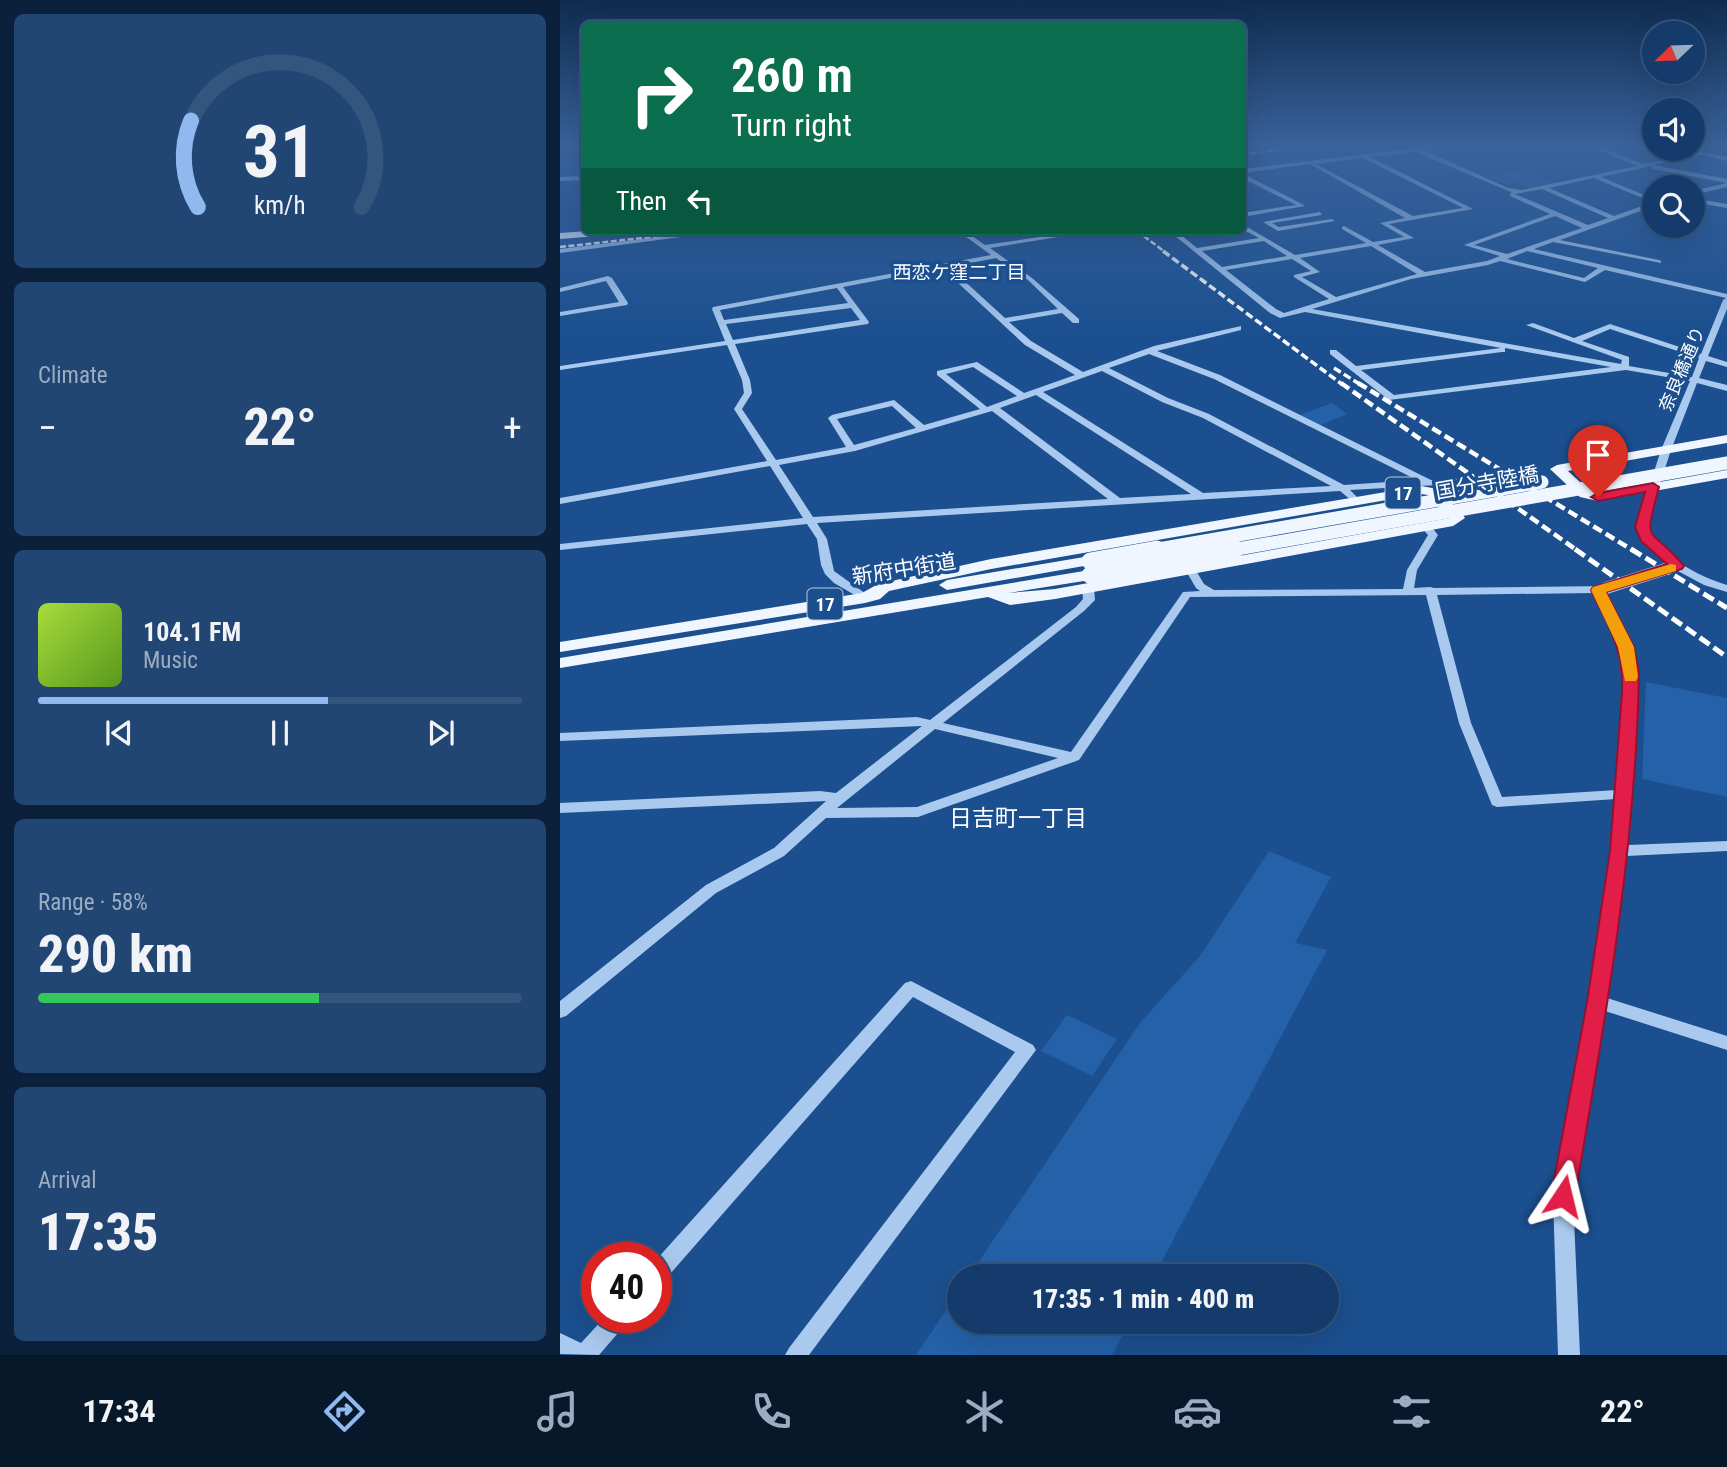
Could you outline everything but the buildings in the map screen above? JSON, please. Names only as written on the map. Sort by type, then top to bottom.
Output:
[{"type":"main road","points":[[560,236],[581,234]]},
{"type":"main road","points":[[1727,439],[1557,469],[1590,496],[1727,474]]},
{"type":"main road","name":"国分寺陸橋","points":[[1089,575],[1727,451]]},
{"type":"main road","name":"国分寺陸橋","points":[[1089,575],[1727,463]]},
{"type":"main road","name":"17","points":[[865,598],[884,587],[991,564],[1421,490],[1433,492],[1458,520],[1191,571],[1089,575]]},
{"type":"main road","name":"新府中街道","points":[[560,661],[1089,575]]},
{"type":"main road","name":"新府中街道","points":[[560,647],[865,598],[1089,575]]},
{"type":"street","points":[[1246,214],[1280,209]]},
{"type":"street","points":[[1396,209],[1412,218]]},
{"type":"street","points":[[1220,269],[1411,238],[1383,223],[1468,209]]},
{"type":"street","points":[[1544,209],[1586,227]]},
{"type":"street","points":[[1593,209],[1611,217]]},
{"type":"street","points":[[1177,235],[1278,315],[1304,310],[1423,274],[1503,258],[1635,209]]},
{"type":"street","points":[[1321,214],[1266,222],[1278,229],[1332,221]]},
{"type":"street","points":[[1555,214],[1467,245],[1503,258],[1585,279],[1604,267]]},
{"type":"street","points":[[1246,228],[1317,272],[1296,276],[1335,300]]},
{"type":"street","points":[[1344,228],[1423,274]]},
{"type":"street","points":[[560,251],[675,235]]},
{"type":"street","points":[[966,235],[1030,279],[1076,321]]},
{"type":"street","points":[[983,247],[1058,235]]},
{"type":"street","points":[[1196,250],[1265,239]]},
{"type":"street","points":[[1551,240],[1659,262]]},
{"type":"street","points":[[1525,249],[1604,267],[1727,301]]},
{"type":"street","points":[[865,598],[828,573],[823,564],[822,539],[738,409],[748,393],[716,309],[996,256]]},
{"type":"street","points":[[944,265],[1028,343],[1083,376]]},
{"type":"street","points":[[560,290],[608,278],[624,303],[560,314]]},
{"type":"street","points":[[560,368],[865,321],[839,286]]},
{"type":"street","name":"奈良橋通り","points":[[1666,450],[1727,301]]},
{"type":"street","points":[[723,322],[853,305]]},
{"type":"street","points":[[1002,321],[1064,310]]},
{"type":"street","points":[[1304,310],[1696,380],[1727,388]]},
{"type":"street","points":[[1530,325],[1626,359],[1625,368]]},
{"type":"street","points":[[1574,341],[1610,326],[1727,365]]},
{"type":"street","points":[[1717,326],[1727,329]]},
{"type":"street","points":[[560,501],[852,449],[989,409],[1150,351],[1238,328]]},
{"type":"street","points":[[1356,368],[1513,349]]},
{"type":"street","points":[[1150,351],[1217,377],[1429,482]]},
{"type":"street","points":[[1333,352],[1392,398],[1625,368]]},
{"type":"street","points":[[1023,396],[974,364],[940,373],[1117,501]]},
{"type":"street","points":[[1105,369],[1165,400],[1206,416],[1341,487],[1357,502]]},
{"type":"street","points":[[1037,392],[1200,496]]},
{"type":"street","points":[[852,449],[832,418],[894,403],[923,429]]},
{"type":"street","points":[[1666,450],[1641,527],[1646,538],[1673,567],[1727,589]]},
{"type":"street","points":[[560,547],[811,520],[1455,481]]},
{"type":"street","points":[[1408,590],[1412,570],[1433,535],[1426,527]]},
{"type":"street","points":[[823,813],[918,812],[1074,757],[1187,594],[1602,589],[1673,567]]},
{"type":"street","points":[[1191,571],[1200,586],[1210,592]]},
{"type":"street","points":[[560,1011],[711,889],[779,852],[839,798],[1080,609],[1089,600],[1089,575]]},
{"type":"street","points":[[1569,1355],[1563,1196],[1598,1002],[1619,851],[1631,672],[1626,647],[1602,589]]},
{"type":"street","points":[[1430,590],[1465,723],[1497,802],[1623,794]]},
{"type":"street","points":[[560,737],[917,721],[1074,757]]},
{"type":"street","points":[[560,808],[820,796],[839,798]]},
{"type":"street","points":[[1619,851],[1727,846]]},
{"type":"street","points":[[672,1257],[911,988],[1027,1050],[796,1355]]},
{"type":"street","points":[[1598,1002],[1727,1043]]},
{"type":"street","points":[[560,1343],[583,1355],[604,1333]]},
{"type":"shaded area","points":[[1332,403],[1347,414],[1319,426],[1298,416]]},
{"type":"shaded area","points":[[1646,682],[1727,698],[1727,797],[1642,779]]},
{"type":"shaded area","points":[[1269,851],[1331,877],[1295,943],[1327,950],[1160,1264],[977,1264],[1140,1023],[1200,956]]},
{"type":"shaded area","points":[[1067,1015],[1117,1039],[1092,1076],[1041,1051]]},
{"type":"shaded area","points":[[947,1309],[947,1334],[1123,1334],[1112,1355],[916,1355]]},
{"type":"railway","points":[[560,247],[670,235]]},
{"type":"railway","points":[[1142,235],[1165,252]]},
{"type":"railway","points":[[1163,251],[1343,385]]},
{"type":"railway","points":[[1334,368],[1361,385]]},
{"type":"railway","points":[[1341,383],[1578,551]]},
{"type":"railway","points":[[1358,383],[1634,551]]},
{"type":"railway","points":[[1575,549],[1727,657]]},
{"type":"railway","points":[[1631,549],[1727,608]]},
{"type":"slow traffic","points":[[1631,677],[1626,647],[1598,590],[1671,568]]},
{"type":"district","name":"西恋ケ窪二丁目","points":[[959,272]]},
{"type":"district","name":"日吉町一丁目","points":[[1018,818]]},
{"type":"route","points":[[1563,1196],[1598,1002],[1619,851],[1630,692],[1631,672],[1626,647],[1598,590],[1677,566],[1654,547],[1641,527],[1653,487],[1598,497]]}]
